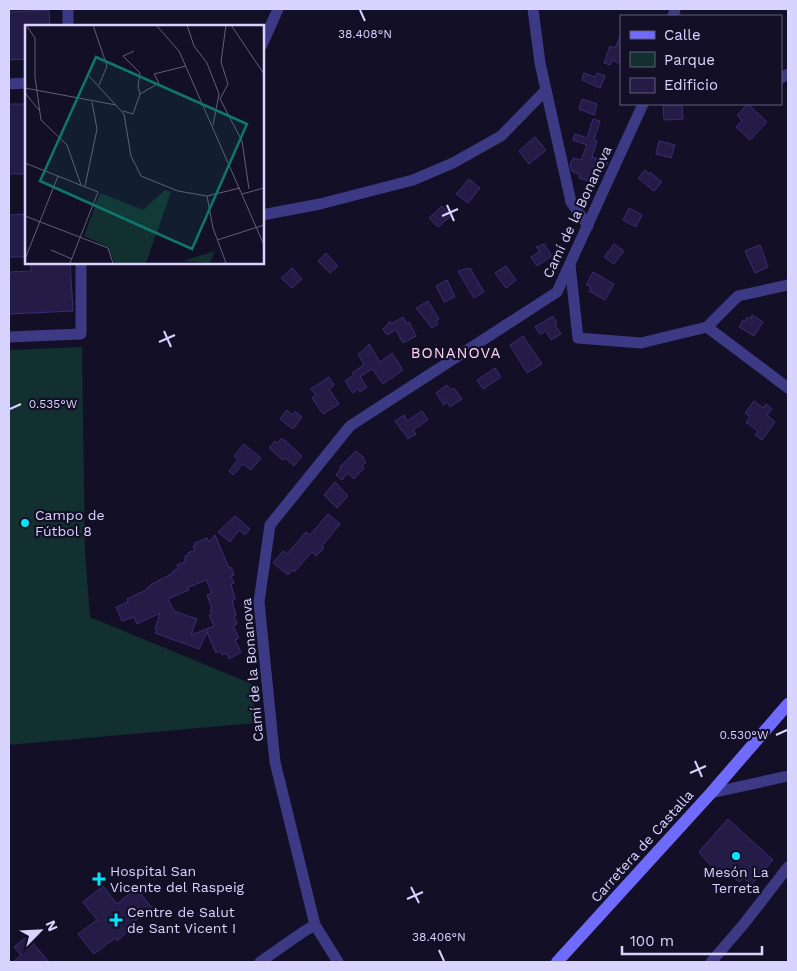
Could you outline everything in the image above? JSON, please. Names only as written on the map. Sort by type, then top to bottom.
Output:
[{"type":"main road","name":"Carretera de Castalla","points":[[557,962],[711,793],[788,704]]},
{"type":"street","points":[[68,9],[68,25]]},
{"type":"street","points":[[264,40],[278,9]]},
{"type":"street","points":[[533,9],[540,64],[571,202],[588,226]]},
{"type":"street","points":[[9,84],[25,83]]},
{"type":"street","points":[[264,215],[320,204],[413,180],[453,163],[500,136],[546,91]]},
{"type":"street","name":"Camí de la Bonanova","points":[[338,962],[315,925],[275,762],[259,602],[270,525],[350,426],[557,292],[643,105]]},
{"type":"street","points":[[570,263],[578,338],[641,343],[706,327],[738,296],[788,285]]},
{"type":"street","points":[[9,337],[82,334],[81,264]]},
{"type":"street","points":[[706,327],[788,388]]},
{"type":"street","points":[[711,793],[788,776]]},
{"type":"street","points":[[711,962],[743,925],[788,867]]},
{"type":"street","points":[[260,962],[315,925]]},
{"type":"green space","points":[[82,347],[85,552],[90,617],[252,684],[255,723],[9,745],[9,350]]},
{"type":"building","points":[[49,10],[50,25],[25,25],[25,59],[9,60],[9,12]]},
{"type":"building","points":[[620,37],[620,64],[612,60],[610,65],[604,63],[610,46],[615,48]]},
{"type":"building","points":[[584,73],[595,77],[597,73],[605,76],[600,88],[582,80]]},
{"type":"building","points":[[582,99],[597,104],[594,115],[579,109]]},
{"type":"building","points":[[9,104],[25,104],[25,174],[9,174]]},
{"type":"building","points":[[663,105],[682,105],[683,119],[664,120]]},
{"type":"building","points":[[749,105],[767,122],[750,140],[736,127],[742,121],[737,115]]},
{"type":"building","points":[[593,119],[600,121],[594,140],[597,141],[592,157],[608,162],[605,168],[597,166],[592,182],[579,178],[580,175],[572,171],[570,165],[573,158],[581,160],[587,145],[573,140],[575,134],[587,138]]},
{"type":"building","points":[[535,137],[546,150],[529,164],[519,151]]},
{"type":"building","points":[[659,141],[675,145],[671,158],[656,154]]},
{"type":"building","points":[[645,170],[662,182],[654,191],[638,178]]},
{"type":"building","points":[[469,179],[480,188],[468,203],[456,194]]},
{"type":"building","points":[[442,206],[451,216],[438,227],[429,218]]},
{"type":"building","points":[[629,208],[642,215],[636,227],[623,220]]},
{"type":"building","points":[[25,214],[25,257],[9,257],[9,215]]},
{"type":"building","points":[[544,244],[552,256],[537,266],[531,257],[540,251],[536,247]]},
{"type":"building","points":[[614,244],[624,251],[614,264],[604,257]]},
{"type":"building","points":[[760,245],[768,267],[755,273],[745,251]]},
{"type":"building","points":[[326,253],[338,266],[330,273],[318,261]]},
{"type":"building","points":[[31,264],[70,264],[73,311],[9,314],[9,272],[31,271]]},
{"type":"building","points":[[506,266],[516,280],[506,288],[495,273]]},
{"type":"building","points":[[292,268],[302,279],[292,288],[281,278]]},
{"type":"building","points":[[470,268],[484,292],[474,298],[458,271]]},
{"type":"building","points":[[593,272],[614,284],[605,300],[589,291],[591,287],[586,285]]},
{"type":"building","points":[[447,280],[455,297],[444,302],[436,286]]},
{"type":"building","points":[[428,301],[439,319],[436,321],[438,324],[432,328],[416,308]]},
{"type":"building","points":[[752,315],[763,322],[754,336],[739,327],[743,320],[745,321],[747,317],[750,319]]},
{"type":"building","points":[[553,316],[557,324],[555,325],[561,334],[551,340],[546,331],[540,334],[535,327]]},
{"type":"building","points":[[403,317],[407,324],[409,322],[416,336],[403,343],[396,330],[387,335],[383,329],[390,321],[391,324]]},
{"type":"building","points":[[523,336],[542,364],[527,373],[510,345]]},
{"type":"building","points":[[369,344],[380,362],[392,353],[403,370],[383,384],[372,369],[360,377],[367,387],[360,392],[358,389],[353,393],[345,381],[354,375],[352,373],[364,365],[358,354]]},
{"type":"building","points":[[495,368],[501,377],[483,389],[477,380]]},
{"type":"building","points":[[329,377],[334,385],[329,389],[339,404],[323,414],[312,398],[316,395],[311,389]]},
{"type":"building","points":[[447,385],[451,390],[454,388],[462,399],[450,407],[447,402],[444,405],[436,393]]},
{"type":"building","points":[[754,401],[763,408],[766,404],[772,409],[767,415],[775,422],[762,440],[755,435],[758,431],[746,422],[750,417],[745,413]]},
{"type":"building","points":[[287,410],[292,415],[295,411],[302,417],[293,429],[280,419]]},
{"type":"building","points":[[422,411],[428,420],[413,430],[416,434],[408,439],[395,421],[404,415],[407,421]]},
{"type":"building","points":[[282,438],[302,456],[294,466],[285,458],[283,460],[269,448],[275,441],[277,443]]},
{"type":"building","points":[[244,444],[261,458],[251,470],[243,464],[233,475],[229,471],[238,459],[234,456]]},
{"type":"building","points":[[356,451],[366,462],[362,466],[364,468],[354,479],[347,473],[342,480],[336,475],[340,467]]},
{"type":"building","points":[[335,482],[348,496],[337,508],[324,495]]},
{"type":"building","points":[[328,514],[340,524],[322,546],[324,548],[316,556],[312,552],[294,572],[292,570],[288,575],[273,563],[283,551],[287,554],[306,532],[310,535]]},
{"type":"building","points":[[235,516],[250,529],[245,535],[239,530],[230,542],[218,532]]},
{"type":"building","points":[[215,535],[229,568],[231,567],[234,575],[231,576],[234,583],[231,584],[235,599],[232,601],[237,624],[233,626],[239,638],[235,640],[241,652],[229,659],[227,653],[222,655],[220,651],[216,653],[207,632],[199,649],[155,633],[160,613],[137,624],[134,617],[122,621],[116,607],[128,602],[127,599],[148,589],[150,585],[173,573],[178,568],[177,565],[185,562],[185,556],[195,550],[193,546],[196,545],[195,543],[207,538],[209,542]],"holes":[[[206,580],[212,593],[207,595],[212,609],[210,610],[212,614],[209,615],[214,626],[191,635],[197,619],[174,611],[168,599]]]},
{"type":"building","name":"Mesón La Terreta","points":[[728,819],[773,860],[751,885],[744,878],[739,882],[732,876],[712,867],[699,852]]},
{"type":"building","name":"Centre de Salut de Sant Vicent I","points":[[103,886],[117,904],[136,888],[152,908],[131,924],[133,927],[117,941],[115,938],[94,954],[78,934],[97,920],[83,902]]},
{"type":"building","points":[[25,938],[29,943],[31,941],[49,962],[13,962],[21,955],[14,947]]},
{"type":"place","name":"Campo de Fútbol 8","points":[[25,523]]},
{"type":"place","name":"Mesón La Terreta","points":[[736,856]]},
{"type":"place","name":"Hospital San Vicente del Raspeig","points":[[99,879]]},
{"type":"place","name":"Centre de Salut de Sant Vicent I","points":[[116,920]]},
{"type":"district","name":"BONANOVA","points":[[456,353]]}]
